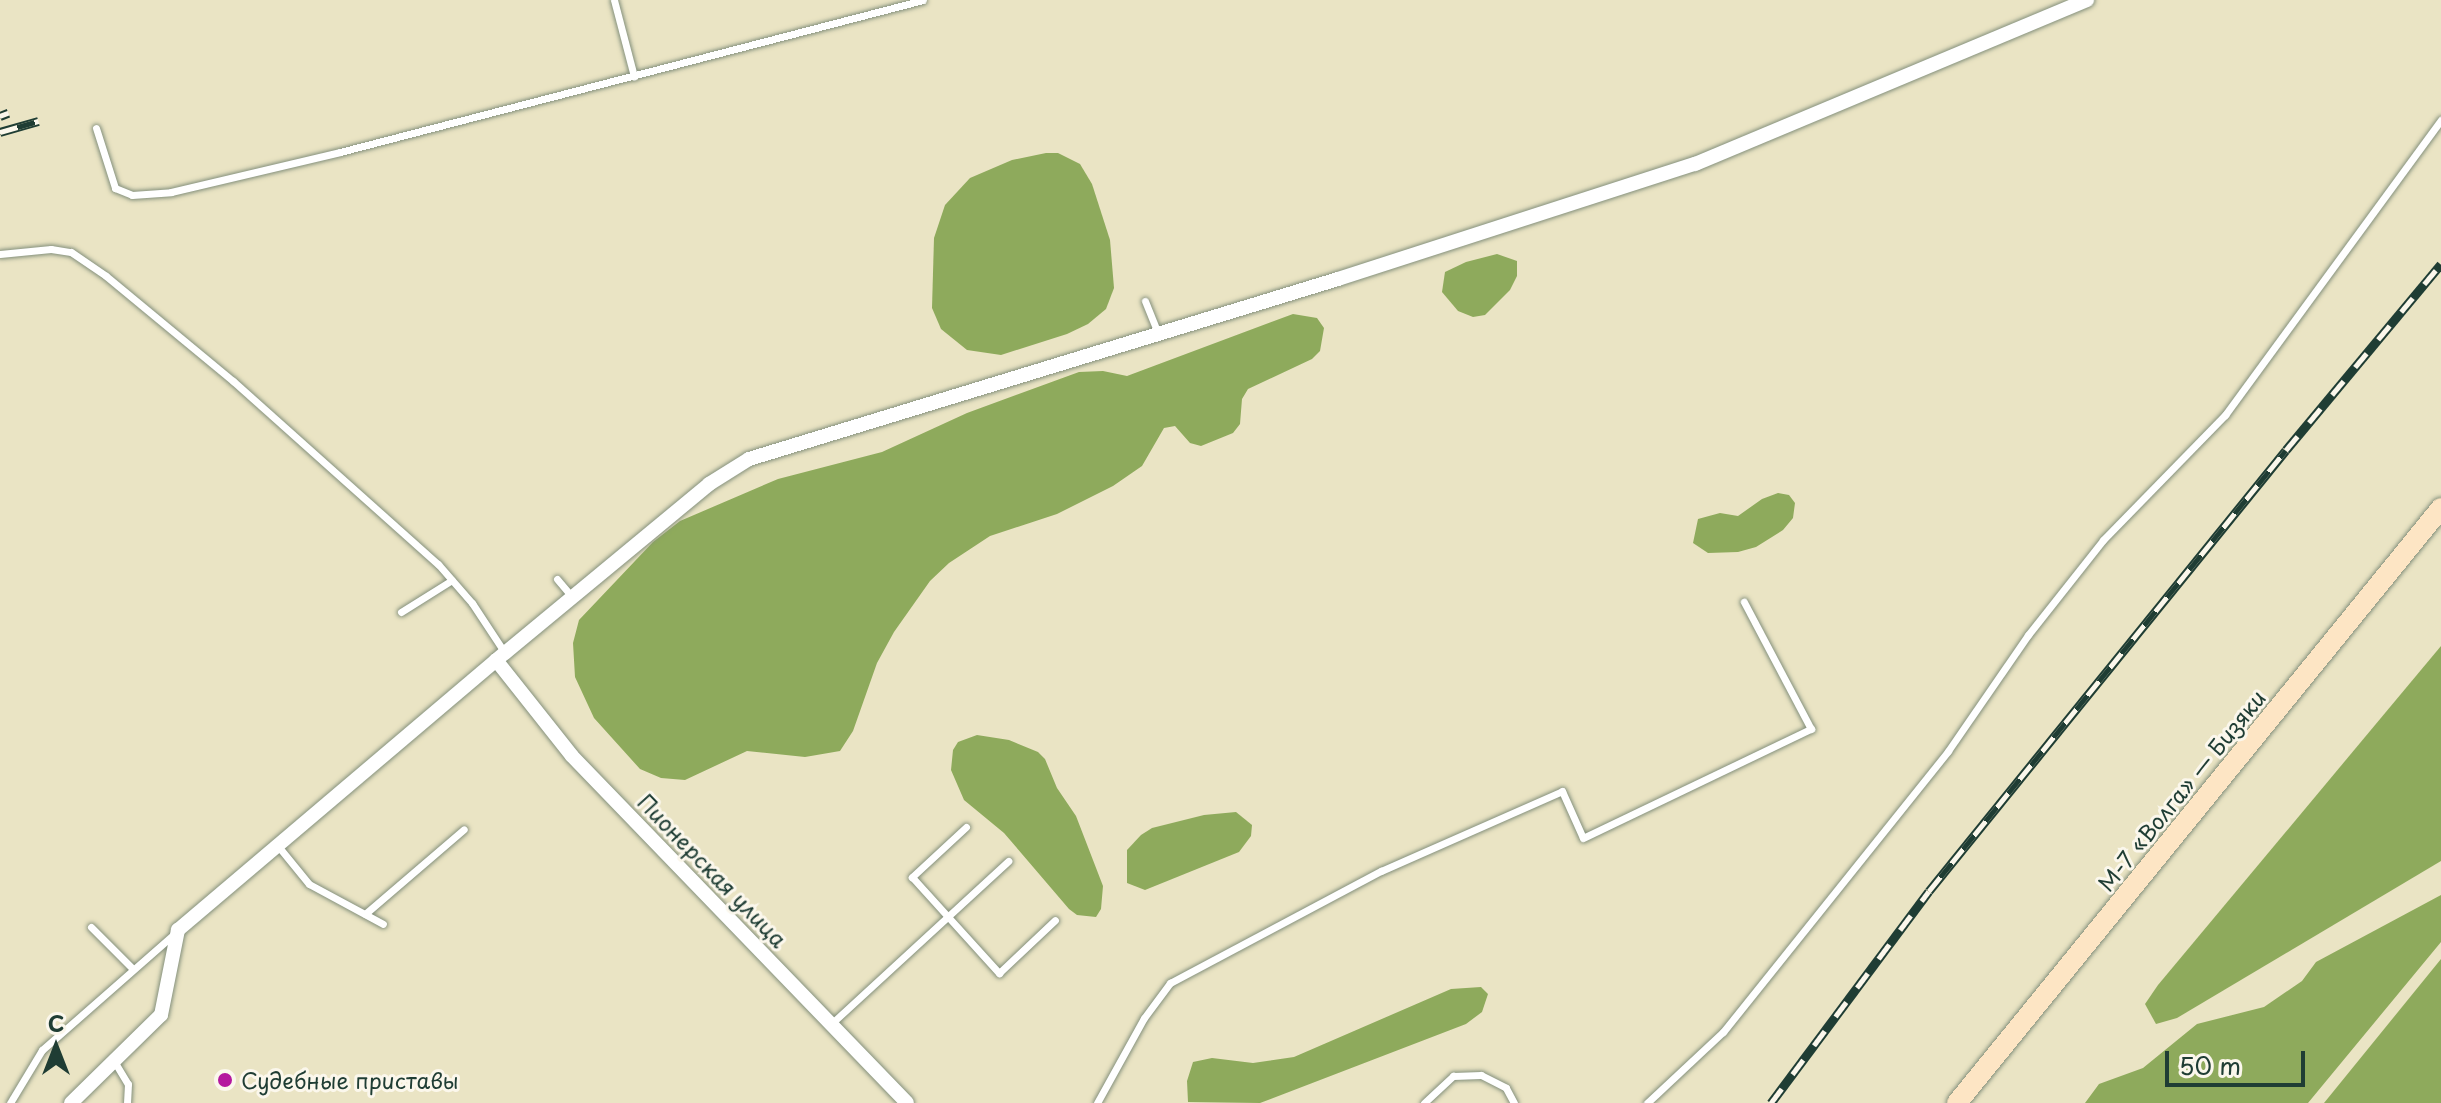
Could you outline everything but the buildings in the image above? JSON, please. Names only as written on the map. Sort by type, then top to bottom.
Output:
[{"type":"main road","name":"М-7 «Волга» — Бизяки","points":[[1957,1103],[2441,508]]},
{"type":"street","points":[[71,1103],[161,1015],[178,930],[572,597],[709,484],[749,459],[1158,334],[1695,164],[2087,0]]},
{"type":"street","name":"Пионерская улица","points":[[501,656],[572,756],[907,1103]]},
{"type":"lane","points":[[614,0],[634,76]]},
{"type":"lane","points":[[96,128],[115,188],[132,195],[171,192],[340,152],[923,0]]},
{"type":"lane","points":[[1647,1103],[1723,1032],[1948,751],[2028,635],[2103,540],[2225,415],[2441,120]]},
{"type":"lane","points":[[0,254],[51,249],[71,252],[106,276],[233,381],[452,580],[501,656]]},
{"type":"lane","points":[[1145,301],[1158,334]]},
{"type":"lane","points":[[557,579],[572,597]]},
{"type":"lane","points":[[401,612],[452,580]]},
{"type":"lane","points":[[1097,1103],[1144,1018],[1170,983],[1381,871],[1562,791],[1583,838],[1811,729],[1744,602]]},
{"type":"lane","points":[[966,827],[912,877],[999,973],[1055,920]]},
{"type":"lane","points":[[365,914],[464,829]]},
{"type":"lane","points":[[278,845],[309,884],[383,924]]},
{"type":"lane","points":[[831,1024],[1008,861]]},
{"type":"lane","points":[[91,927],[133,969]]},
{"type":"lane","points":[[10,1103],[42,1050],[178,930]]},
{"type":"lane","points":[[114,1061],[128,1084],[127,1103]]},
{"type":"lane","points":[[1424,1103],[1453,1076],[1481,1075],[1506,1088],[1514,1103]]},
{"type":"green space","points":[[1058,153],[1080,164],[1092,184],[1110,240],[1114,288],[1106,309],[1088,324],[1067,334],[1001,355],[967,350],[941,329],[932,308],[934,238],[945,205],[970,178],[1012,160]]},
{"type":"green space","points":[[1497,254],[1517,261],[1517,276],[1510,290],[1485,315],[1473,317],[1458,311],[1442,292],[1445,272],[1466,262]]},
{"type":"green space","points":[[1293,314],[1317,318],[1324,328],[1320,351],[1312,359],[1248,389],[1242,399],[1240,424],[1233,433],[1201,446],[1190,443],[1175,426],[1164,428],[1142,466],[1113,486],[1057,514],[990,536],[949,563],[930,581],[894,632],[877,663],[853,731],[840,751],[805,757],[747,751],[685,780],[661,778],[640,769],[594,718],[575,677],[573,643],[579,620],[653,542],[680,521],[778,479],[882,452],[967,413],[1079,372],[1103,371],[1127,376]]},
{"type":"green space","points":[[1778,493],[1789,495],[1795,503],[1793,518],[1783,530],[1756,547],[1738,552],[1708,553],[1693,543],[1698,519],[1720,513],[1738,516],[1762,499]]},
{"type":"green space","points":[[2441,646],[2441,861],[2177,1018],[2156,1024],[2145,1004],[2158,985]]},
{"type":"green space","points":[[977,735],[1009,740],[1038,752],[1045,759],[1057,788],[1076,816],[1103,886],[1101,909],[1096,917],[1077,915],[1069,909],[1004,833],[964,800],[951,770],[953,750],[958,742]]},
{"type":"green space","points":[[1236,812],[1252,825],[1251,836],[1239,852],[1145,890],[1127,883],[1127,850],[1141,835],[1152,828],[1204,815]]},
{"type":"green space","points":[[2441,895],[2441,942],[2308,1103],[2085,1103],[2099,1084],[2143,1068],[2197,1024],[2264,1007],[2302,981],[2316,962]]},
{"type":"green space","points":[[2441,959],[2441,1103],[2324,1103]]},
{"type":"green space","points":[[1481,987],[1488,994],[1482,1012],[1466,1024],[1260,1103],[1188,1102],[1187,1081],[1193,1062],[1212,1058],[1253,1063],[1294,1057],[1451,989]]},
{"type":"railway","points":[[0,116],[8,113]]},
{"type":"railway","points":[[0,132],[38,121]]},
{"type":"railway","points":[[1771,1103],[1929,891],[2286,450],[2441,264]]},
{"type":"place","name":"Судебные приставы","points":[[225,1080]]}]
